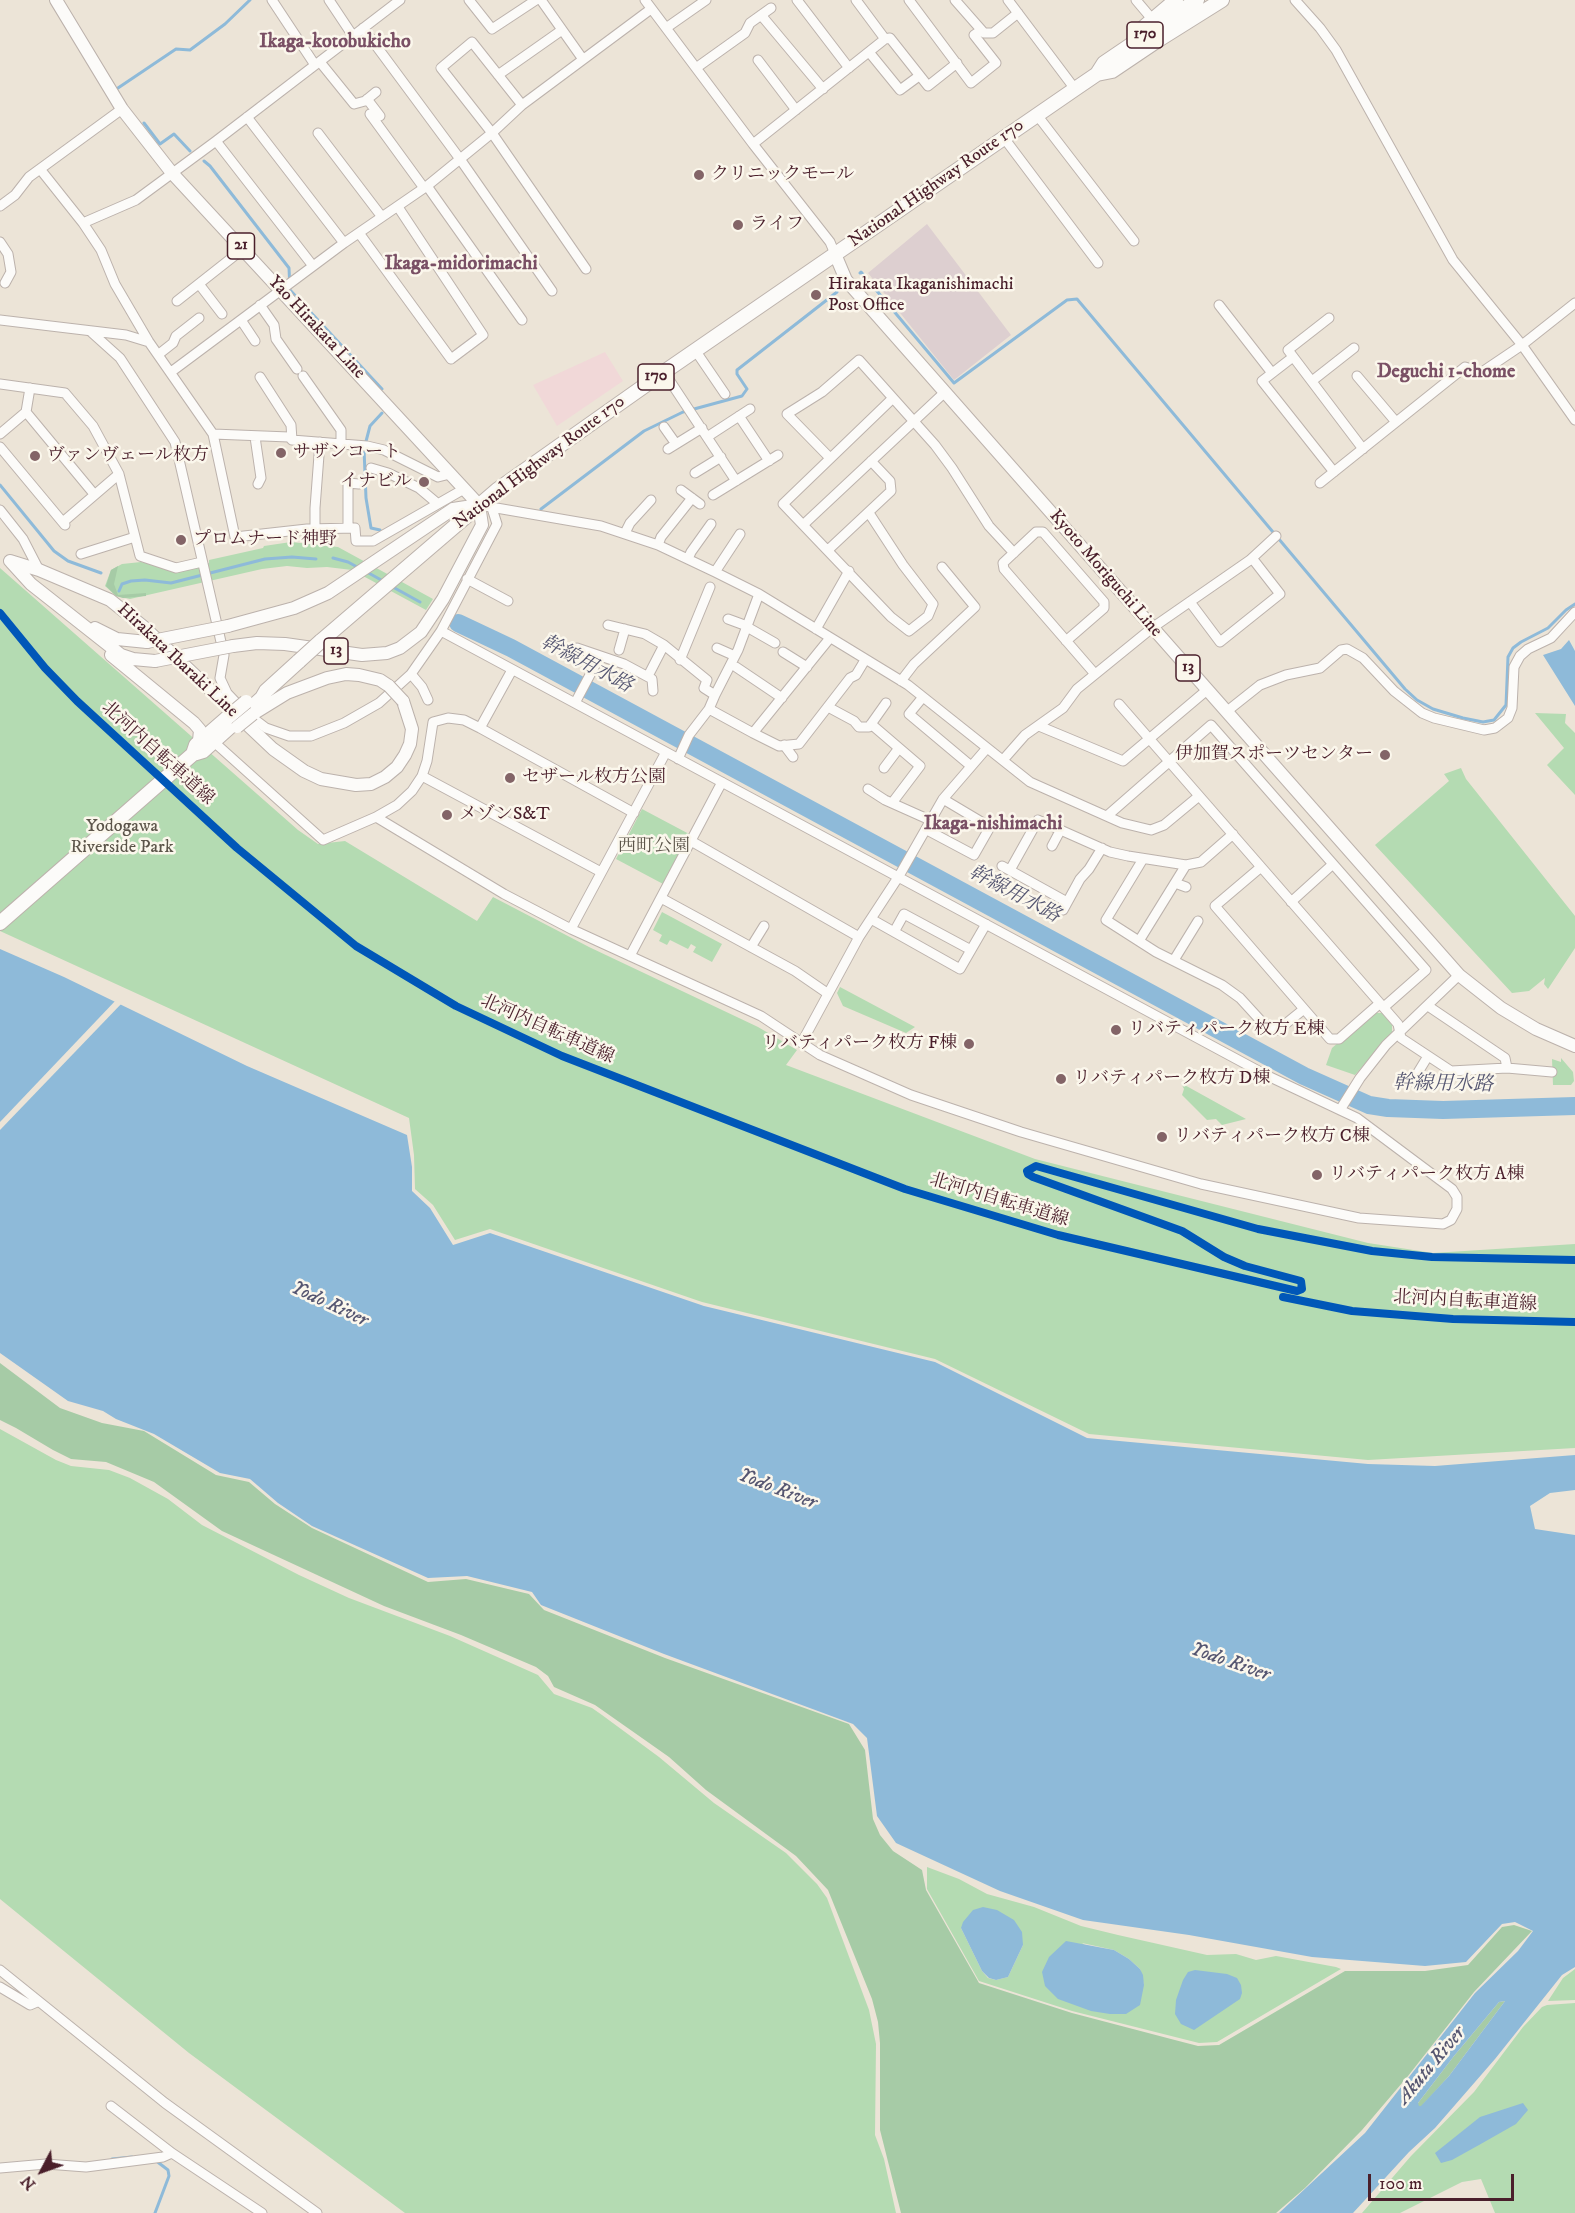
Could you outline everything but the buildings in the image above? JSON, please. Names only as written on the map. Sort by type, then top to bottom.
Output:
[{"type":"highway","name":"170","points":[[1159,21],[1176,0]]},
{"type":"highway","name":"170","points":[[1101,68],[1159,21],[1197,0]]},
{"type":"highway","name":"170","points":[[1159,21],[1174,19],[1207,0]]},
{"type":"highway","name":"National Highway Route 170","points":[[0,923],[201,747],[250,708],[256,694],[266,690],[377,592],[485,505],[833,248],[1004,138],[1075,89],[1101,68],[1112,71],[1222,0]]},
{"type":"main road","name":"Yao Hirakata Line","points":[[56,0],[122,109],[172,173],[464,489],[485,505]]},
{"type":"main road","name":"Kyoto Moriguchi Line","points":[[833,248],[846,280],[1459,975],[1501,1008],[1536,1029],[1575,1046]]},
{"type":"main road","name":"13","points":[[0,553],[97,630],[117,639],[147,642],[228,626],[294,608],[328,593],[453,509],[485,505],[482,525],[429,622],[421,632],[400,648],[375,655],[285,644],[257,643],[155,661],[132,658],[121,655],[81,625],[32,584],[10,561]]},
{"type":"main road","name":"Hirakata Ibaraki Line","points":[[10,561],[39,570],[110,600],[145,628],[273,749],[304,771],[321,779],[356,785],[371,784],[385,777],[397,767],[410,744],[412,729],[403,701],[380,680],[359,675],[327,678],[250,708]]},
{"type":"main road","name":"Hirakata Ibaraki Line","points":[[81,625],[111,654],[194,723],[200,730],[201,747]]},
{"type":"street","points":[[329,0],[353,36]]},
{"type":"street","points":[[83,223],[136,200],[353,36],[386,4],[399,0]]},
{"type":"street","points":[[469,0],[492,29],[536,0]]},
{"type":"street","points":[[541,0],[582,58]]},
{"type":"street","points":[[645,0],[833,248]]},
{"type":"street","points":[[666,28],[706,0]]},
{"type":"street","points":[[797,0],[849,68]]},
{"type":"street","points":[[856,0],[885,39]]},
{"type":"street","points":[[909,0],[971,82],[996,63],[974,35],[980,31]]},
{"type":"street","points":[[955,0],[984,33],[993,33],[1018,13]]},
{"type":"street","points":[[1008,0],[1075,89]]},
{"type":"street","points":[[1136,0],[1159,21]]},
{"type":"street","points":[[1295,0],[1336,50],[1453,260],[1522,345],[1575,420]]},
{"type":"street","points":[[276,1],[317,64],[354,104],[367,99],[376,92]]},
{"type":"street","points":[[696,68],[745,33],[750,23],[771,8]]},
{"type":"street","points":[[171,372],[344,243],[426,187],[492,134],[522,105],[582,58],[651,9]]},
{"type":"street","points":[[761,15],[823,89]]},
{"type":"street","points":[[363,28],[460,159],[552,291]]},
{"type":"street","points":[[498,75],[562,30]]},
{"type":"street","points":[[753,144],[885,39],[890,38],[928,86],[957,63]]},
{"type":"street","points":[[522,105],[472,42],[441,68],[492,134],[586,269]]},
{"type":"street","points":[[869,52],[900,90],[919,76]]},
{"type":"street","points":[[758,60],[796,110]]},
{"type":"street","points":[[367,99],[375,115],[522,320]]},
{"type":"street","points":[[0,206],[15,195],[29,177],[122,109]]},
{"type":"street","points":[[1037,115],[1134,241]]},
{"type":"street","points":[[247,117],[344,243]]},
{"type":"street","points":[[318,133],[382,217]]},
{"type":"street","points":[[1004,138],[1098,263]]},
{"type":"street","points":[[216,141],[313,266]]},
{"type":"street","points":[[40,169],[102,250],[115,284],[149,342],[213,434],[235,537],[315,529],[355,528],[356,541],[373,541],[464,489]]},
{"type":"street","points":[[359,233],[451,359],[483,335],[398,207]]},
{"type":"street","points":[[0,242],[8,254],[11,272],[5,283]]},
{"type":"street","points":[[177,301],[243,249]]},
{"type":"street","points":[[199,284],[222,314]]},
{"type":"street","points":[[1320,483],[1465,367],[1482,372],[1522,345],[1575,303]]},
{"type":"street","points":[[260,305],[274,325],[276,339],[341,430],[341,444]]},
{"type":"street","points":[[1219,306],[1272,373]]},
{"type":"street","points":[[159,354],[173,343],[176,336],[199,318]]},
{"type":"street","points":[[1329,318],[1288,350],[1363,449]]},
{"type":"street","points":[[0,320],[126,335],[149,342]]},
{"type":"street","points":[[241,320],[255,342]]},
{"type":"street","points":[[90,331],[120,358],[175,442],[224,655],[220,678],[227,693],[245,712],[266,728],[289,736],[311,736],[344,723],[379,704],[411,674],[441,631],[497,524],[485,505]]},
{"type":"street","points":[[1311,381],[1354,348]]},
{"type":"street","points":[[695,350],[724,394]]},
{"type":"street","points":[[1293,357],[1262,381],[1334,472]]},
{"type":"street","points":[[830,458],[787,414],[822,392],[859,360],[914,421],[952,468],[989,526],[1014,553]]},
{"type":"street","points":[[664,372],[736,481]]},
{"type":"street","points":[[1357,376],[1396,422]]},
{"type":"street","points":[[260,377],[291,425],[292,440]]},
{"type":"street","points":[[0,384],[65,393],[93,426],[119,474],[140,556],[176,568],[203,562]]},
{"type":"street","points":[[0,434],[26,412],[30,388]]},
{"type":"street","points":[[803,525],[945,392]]},
{"type":"street","points":[[869,513],[903,565],[933,604],[928,616],[909,631],[891,617],[783,504],[893,398]]},
{"type":"street","points":[[664,427],[672,446],[750,409]]},
{"type":"street","points":[[26,412],[94,494]]},
{"type":"street","points":[[713,495],[774,458],[739,416]]},
{"type":"street","points":[[213,434],[289,437],[292,440],[364,445],[384,450],[438,477],[450,474]]},
{"type":"street","points":[[255,437],[261,478],[258,484]]},
{"type":"street","points":[[315,529],[320,442]]},
{"type":"street","points":[[0,447],[64,524],[94,494],[119,474]]},
{"type":"street","points":[[695,473],[721,457]]},
{"type":"street","points":[[828,550],[891,491],[890,481],[871,461]]},
{"type":"street","points":[[372,468],[419,488],[438,504]]},
{"type":"street","points":[[348,528],[348,483],[359,484]]},
{"type":"street","points":[[658,545],[661,537],[696,501],[681,490]]},
{"type":"street","points":[[625,533],[630,523],[651,500]]},
{"type":"street","points":[[485,505],[601,526],[658,545],[715,572],[759,594],[901,681],[1030,782],[1122,823],[1151,830],[1164,825],[1199,796]]},
{"type":"street","points":[[0,510],[23,539],[39,570]]},
{"type":"street","points":[[688,559],[711,524]]},
{"type":"street","points":[[1066,641],[1104,608],[1104,602],[1043,532],[1036,532],[1003,563],[1004,569],[1095,675]]},
{"type":"street","points":[[715,572],[740,534]]},
{"type":"street","points":[[1003,760],[1025,735],[1063,708],[1077,689],[1152,628],[1252,558],[1276,536]]},
{"type":"street","points":[[81,554],[135,537]]},
{"type":"street","points":[[1190,602],[1220,642],[1280,594],[1252,558]]},
{"type":"street","points":[[901,681],[914,664],[975,607],[942,567]]},
{"type":"street","points":[[816,629],[849,571]]},
{"type":"street","points":[[467,579],[508,601]]},
{"type":"street","points":[[680,660],[710,587]]},
{"type":"street","points":[[678,759],[690,735],[716,695],[735,656],[759,594]]},
{"type":"street","points":[[1226,712],[1260,685],[1286,675],[1320,668],[1341,650],[1347,649],[1363,658],[1394,691],[1422,713],[1484,730],[1495,728],[1508,718],[1512,708],[1514,667],[1520,656],[1528,649],[1551,638],[1575,612]]},
{"type":"street","points":[[728,619],[747,627],[775,644]]},
{"type":"street","points":[[695,624],[705,628]]},
{"type":"street","points":[[608,625],[645,634],[664,645],[707,680],[704,688],[716,695]]},
{"type":"street","points":[[619,650],[625,629]]},
{"type":"street","points":[[376,817],[504,894],[571,929],[761,1016],[820,1055],[911,1095],[1021,1132],[1201,1184],[1359,1218],[1443,1224],[1451,1220],[1457,1209],[1457,1197],[1452,1190],[1357,1118],[1268,1076],[678,759],[578,699],[512,670],[441,631]]},
{"type":"street","points":[[753,733],[830,638]]},
{"type":"street","points":[[648,676],[664,645]]},
{"type":"street","points":[[577,648],[624,664],[648,676],[652,679],[653,691]]},
{"type":"street","points":[[717,648],[735,656]]},
{"type":"street","points":[[783,652],[807,666]]},
{"type":"street","points":[[578,699],[600,656]]},
{"type":"street","points":[[709,709],[779,746],[799,744],[850,678],[856,675],[865,660]]},
{"type":"street","points":[[736,667],[783,698]]},
{"type":"street","points":[[480,728],[512,670]]},
{"type":"street","points":[[411,674],[422,687],[428,700]]},
{"type":"street","points":[[1039,726],[1123,760],[1207,690]]},
{"type":"street","points":[[923,698],[909,714],[971,766]]},
{"type":"street","points":[[828,707],[854,721],[859,727],[869,727],[886,703]]},
{"type":"street","points":[[1119,704],[1398,1024],[1401,1038],[1451,1071],[1507,1068],[1552,1072]]},
{"type":"street","points":[[201,747],[323,840],[376,817],[397,805],[412,791],[428,761],[432,719],[448,717],[464,720],[480,728],[634,813]]},
{"type":"street","points":[[871,724],[920,766],[892,802]]},
{"type":"street","points":[[1107,816],[1211,725],[1426,970],[1339,1039],[1330,1039],[1215,906],[1261,867]]},
{"type":"street","points":[[784,745],[793,757]]},
{"type":"street","points":[[884,768],[899,748]]},
{"type":"street","points":[[802,1042],[827,993],[927,830],[943,799],[961,781],[987,748]]},
{"type":"street","points":[[571,929],[666,752]]},
{"type":"street","points":[[422,776],[601,872]]},
{"type":"street","points":[[630,956],[722,782]]},
{"type":"street","points":[[868,789],[932,821]]},
{"type":"street","points":[[927,830],[974,855],[990,827],[943,799]]},
{"type":"street","points":[[1102,848],[1080,879],[1065,906],[1006,868],[1038,820],[1102,848],[1143,859],[1186,865],[1201,862],[1233,834]]},
{"type":"street","points":[[1052,846],[1060,831]]},
{"type":"street","points":[[691,841],[860,937]]},
{"type":"street","points":[[1143,859],[1106,920],[1139,941],[1222,985],[1240,998],[1271,1028],[1278,1030],[1304,1009]]},
{"type":"street","points":[[1291,902],[1333,864]]},
{"type":"street","points":[[1139,941],[1186,865]]},
{"type":"street","points":[[1175,883],[1186,886]]},
{"type":"street","points":[[661,898],[795,971],[827,993]]},
{"type":"street","points":[[894,932],[904,914],[971,950]]},
{"type":"street","points":[[871,919],[960,969],[986,924]]},
{"type":"street","points":[[1173,960],[1186,931],[1198,921]]},
{"type":"street","points":[[751,947],[764,926]]},
{"type":"street","points":[[1340,1110],[1360,1078],[1386,1045],[1459,975]]},
{"type":"street","points":[[1428,1006],[1432,1011],[1505,1058],[1507,1068]]},
{"type":"street","points":[[1414,1079],[1428,1056]]},
{"type":"street","points":[[0,1970],[165,2103],[317,2213]]},
{"type":"street","points":[[0,1987],[30,2005],[38,2002]]},
{"type":"street","points":[[111,2106],[172,2153],[262,2213]]},
{"type":"street","points":[[0,2168],[46,2164],[86,2167],[164,2157],[172,2153]]},
{"type":"shaded area","points":[[927,224],[1011,335],[954,380],[868,273]]},
{"type":"shaded area","points":[[605,352],[623,381],[557,426],[533,385]]},
{"type":"green space","points":[[291,542],[338,547],[433,599],[426,610],[352,570],[327,567],[287,566],[262,569],[130,599],[116,596],[105,586],[111,570],[122,564],[141,562],[164,566],[199,565],[209,563],[209,560],[264,546]]},
{"type":"green space","points":[[118,566],[114,584],[118,595],[146,593],[146,596],[123,598],[116,596],[106,586],[111,570]]},
{"type":"green space","name":"Yodogawa Riverside Park","points":[[0,568],[298,830],[318,844],[345,841],[477,921],[493,897],[589,947],[758,1027],[797,1050],[786,1065],[1035,1159],[1368,1243],[1433,1253],[1575,1244],[1575,1448],[1368,1460],[1089,1434],[935,1359],[702,1302],[490,1229],[455,1240],[433,1205],[415,1189],[414,1155],[409,1118],[0,931]]},
{"type":"green space","points":[[1535,713],[1566,714],[1565,723],[1575,733],[1575,795],[1547,765],[1564,748]]},
{"type":"green space","points":[[1461,768],[1466,779],[1575,916],[1575,948],[1548,989],[1544,984],[1545,978],[1529,991],[1512,993],[1375,845],[1449,781],[1444,774]]},
{"type":"green space","name":"西町公園","points":[[642,809],[691,835],[665,885],[616,859]]},
{"type":"green space","points":[[662,912],[722,944],[712,962],[693,952],[696,947],[691,944],[688,949],[670,940],[667,945],[659,941],[662,935],[653,930]]},
{"type":"green space","points":[[840,987],[915,1027],[906,1033],[843,1006],[837,993]]},
{"type":"green space","points":[[1373,1013],[1382,1013],[1392,1025],[1392,1032],[1355,1075],[1326,1065],[1332,1048]]},
{"type":"green space","points":[[1561,1058],[1573,1072],[1574,1081],[1571,1085],[1553,1085],[1552,1059],[1561,1062]]},
{"type":"green space","points":[[1181,1083],[1246,1119],[1222,1125],[1216,1119],[1207,1120],[1182,1095],[1184,1089]]},
{"type":"green space","points":[[0,1363],[60,1408],[102,1423],[144,1431],[216,1475],[249,1482],[275,1504],[312,1528],[428,1582],[466,1579],[529,1594],[544,1610],[665,1658],[849,1724],[865,1750],[873,1819],[880,1835],[893,1851],[922,1870],[926,1890],[979,1983],[1072,2013],[1198,2046],[1219,2045],[1345,1971],[1425,1971],[1468,1965],[1502,1927],[1514,1925],[1532,1931],[1474,1992],[1362,2130],[1305,2188],[1276,2213],[901,2213],[880,2130],[880,2043],[872,1999],[828,1890],[796,1856],[706,1790],[669,1757],[595,1705],[554,1687],[548,1676],[536,1667],[384,1606],[222,1531],[154,1482],[106,1462],[71,1459],[0,1420]]},
{"type":"green space","points":[[0,1429],[71,1466],[109,1470],[130,1478],[168,1499],[202,1525],[299,1575],[349,1598],[450,1636],[538,1675],[554,1694],[592,1708],[659,1757],[714,1803],[786,1853],[817,1884],[827,1898],[869,2010],[876,2044],[875,2135],[884,2159],[896,2213],[405,2213],[189,2053],[0,1899]]},
{"type":"green space","points":[[927,1867],[959,1879],[987,1894],[1034,1907],[1081,1926],[1207,1955],[1236,1954],[1256,1960],[1276,1956],[1341,1969],[1217,2042],[1199,2043],[1072,2011],[979,1981],[927,1889]],"holes":[[[961,1928],[1023,1945],[1008,1977],[996,1980],[988,1978],[982,1971]],[[1082,1943],[1114,1950],[1129,1959],[1140,1969],[1144,1985]]]},
{"type":"green space","points":[[1575,1969],[1575,2000],[1548,2001],[1563,1978]]},
{"type":"green space","points":[[1505,2001],[1449,2076],[1421,2107],[1418,2106],[1454,2056],[1499,2002]]},
{"type":"green space","points":[[1575,2003],[1575,2213],[1495,2213],[1481,2179],[1462,2182],[1400,2213],[1362,2213],[1411,2156],[1474,2092],[1523,2027],[1542,2007]]},
{"type":"water","points":[[1569,640],[1575,651],[1575,706],[1543,655],[1561,649]]},
{"type":"water","points":[[0,949],[64,977],[247,1066],[407,1135],[412,1167],[412,1191],[430,1208],[453,1245],[490,1233],[704,1306],[935,1362],[1087,1438],[1368,1464],[1435,1466],[1575,1455],[1575,1490],[1550,1493],[1530,1506],[1535,1529],[1575,1535],[1575,1967],[1562,1975],[1495,2059],[1435,2128],[1409,2152],[1353,2213],[1279,2213],[1365,2133],[1475,1993],[1518,1951],[1533,1931],[1515,1922],[1502,1924],[1466,1962],[1425,1966],[1312,1957],[1189,1935],[1083,1920],[1000,1891],[896,1843],[877,1816],[867,1738],[853,1724],[664,1654],[541,1605],[532,1592],[467,1576],[428,1578],[312,1526],[278,1503],[250,1479],[220,1473],[154,1434],[116,1419],[103,1411],[68,1401],[0,1353]],"holes":[[[1505,2001],[1449,2076],[1419,2106],[1418,2103],[1454,2056],[1499,2002]]]},
{"type":"water","points":[[983,1907],[997,1910],[1014,1920],[1022,1932],[1023,1945],[1008,1977],[996,1980],[989,1978],[982,1971],[961,1928],[973,1910]]},
{"type":"water","points":[[1066,1941],[1114,1950],[1129,1959],[1143,1975],[1144,1985],[1140,2005],[1126,2014],[1110,2014],[1091,2011],[1058,1999],[1045,1986],[1042,1972],[1049,1957]]},
{"type":"water","points":[[1195,1970],[1227,1974],[1237,1978],[1242,1993],[1240,1999],[1194,2030],[1181,2024],[1175,2014],[1176,2000],[1183,1980],[1188,1972]]},
{"type":"water","points":[[1523,2103],[1528,2110],[1516,2124],[1452,2160],[1441,2163],[1435,2153],[1480,2117]]},
{"type":"pier","points":[[117,999],[123,1002],[0,1130],[0,1122]]},
{"type":"waterway","points":[[118,88],[176,49],[190,50],[225,24],[250,0]]},
{"type":"waterway","points":[[144,123],[160,144],[174,134],[190,151]]},
{"type":"waterway","points":[[204,161],[289,268],[290,290],[382,389]]},
{"type":"waterway","points":[[860,273],[954,383],[1067,300],[1077,299],[1405,689],[1417,700],[1433,709],[1483,722],[1494,720],[1506,705],[1508,657],[1513,648],[1548,628],[1575,604]]},
{"type":"waterway","points":[[541,509],[644,431],[683,412],[742,396],[747,389],[737,374],[737,370],[837,292]]},
{"type":"waterway","points":[[380,530],[371,528],[366,498],[364,449],[370,426],[382,413]]},
{"type":"waterway","name":"幹線用水路","points":[[0,485],[54,551],[68,561],[101,573]]},
{"type":"waterway","name":"幹線用水路","points":[[119,591],[122,584],[131,581],[171,583],[265,559],[292,557],[316,559]]},
{"type":"waterway","name":"幹線用水路","points":[[333,558],[359,568]]},
{"type":"waterway","name":"幹線用水路","points":[[365,571],[383,581]]},
{"type":"waterway","name":"幹線用水路","points":[[391,586],[420,602]]},
{"type":"waterway","name":"幹線用水路","points":[[458,623],[511,648],[1304,1076],[1369,1105],[1443,1110],[1575,1106]]},
{"type":"waterway","points":[[112,2159],[132,2157]]},
{"type":"waterway","points":[[155,2160],[168,2170],[169,2176],[155,2213]]},
{"type":"cycle path","name":"北河内自転車道線","points":[[0,613],[45,668],[77,701],[237,848],[356,946],[456,1006],[562,1056],[905,1189],[1058,1235],[1297,1291],[1302,1289],[1301,1281],[1245,1266],[1224,1257],[1182,1231],[1033,1177],[1027,1171],[1036,1166],[1258,1229],[1372,1251],[1432,1257],[1575,1260]]},
{"type":"cycle path","name":"北河内自転車道線","points":[[1283,1297],[1352,1311],[1453,1319],[1575,1322]]},
{"type":"place","name":"クリニックモール","points":[[699,175]]},
{"type":"place","name":"ライフ","points":[[738,225]]},
{"type":"place","name":"Hirakata Ikaganishimachi Post Office","points":[[816,295]]},
{"type":"place","name":"サザンコート","points":[[281,453]]},
{"type":"place","name":"ヴァンヴェール枚方","points":[[35,456]]},
{"type":"place","name":"イナビル","points":[[424,482]]},
{"type":"place","name":"プロムナード神野","points":[[181,540]]},
{"type":"place","name":"伊加賀スポーツセンター","points":[[1385,755]]},
{"type":"place","name":"セザール枚方公園","points":[[510,778]]},
{"type":"place","name":"メゾンS&T","points":[[447,815]]},
{"type":"place","name":"リバティパーク枚方 E棟","points":[[1116,1030]]},
{"type":"place","name":"リバティパーク枚方 F棟","points":[[969,1044]]},
{"type":"place","name":"リバティパーク枚方 D棟","points":[[1061,1079]]},
{"type":"place","name":"リバティパーク枚方 C棟","points":[[1162,1137]]},
{"type":"place","name":"リバティパーク枚方 A棟","points":[[1317,1175]]},
{"type":"district","name":"Ikaga-kotobukicho","points":[[335,43]]},
{"type":"district","name":"Ikaga-midorimachi","points":[[461,265]]},
{"type":"district","name":"Deguchi 1-chome","points":[[1446,373]]},
{"type":"district","name":"Ikaga-nishimachi","points":[[993,825]]},
{"type":"water label","name":"Yodo River","points":[[329,1305]]},
{"type":"water label","name":"Yodo River","points":[[777,1490]]},
{"type":"water label","name":"Yodo River","points":[[1230,1663]]},
{"type":"water label","name":"Akuta River","points":[[1432,2066]]}]
